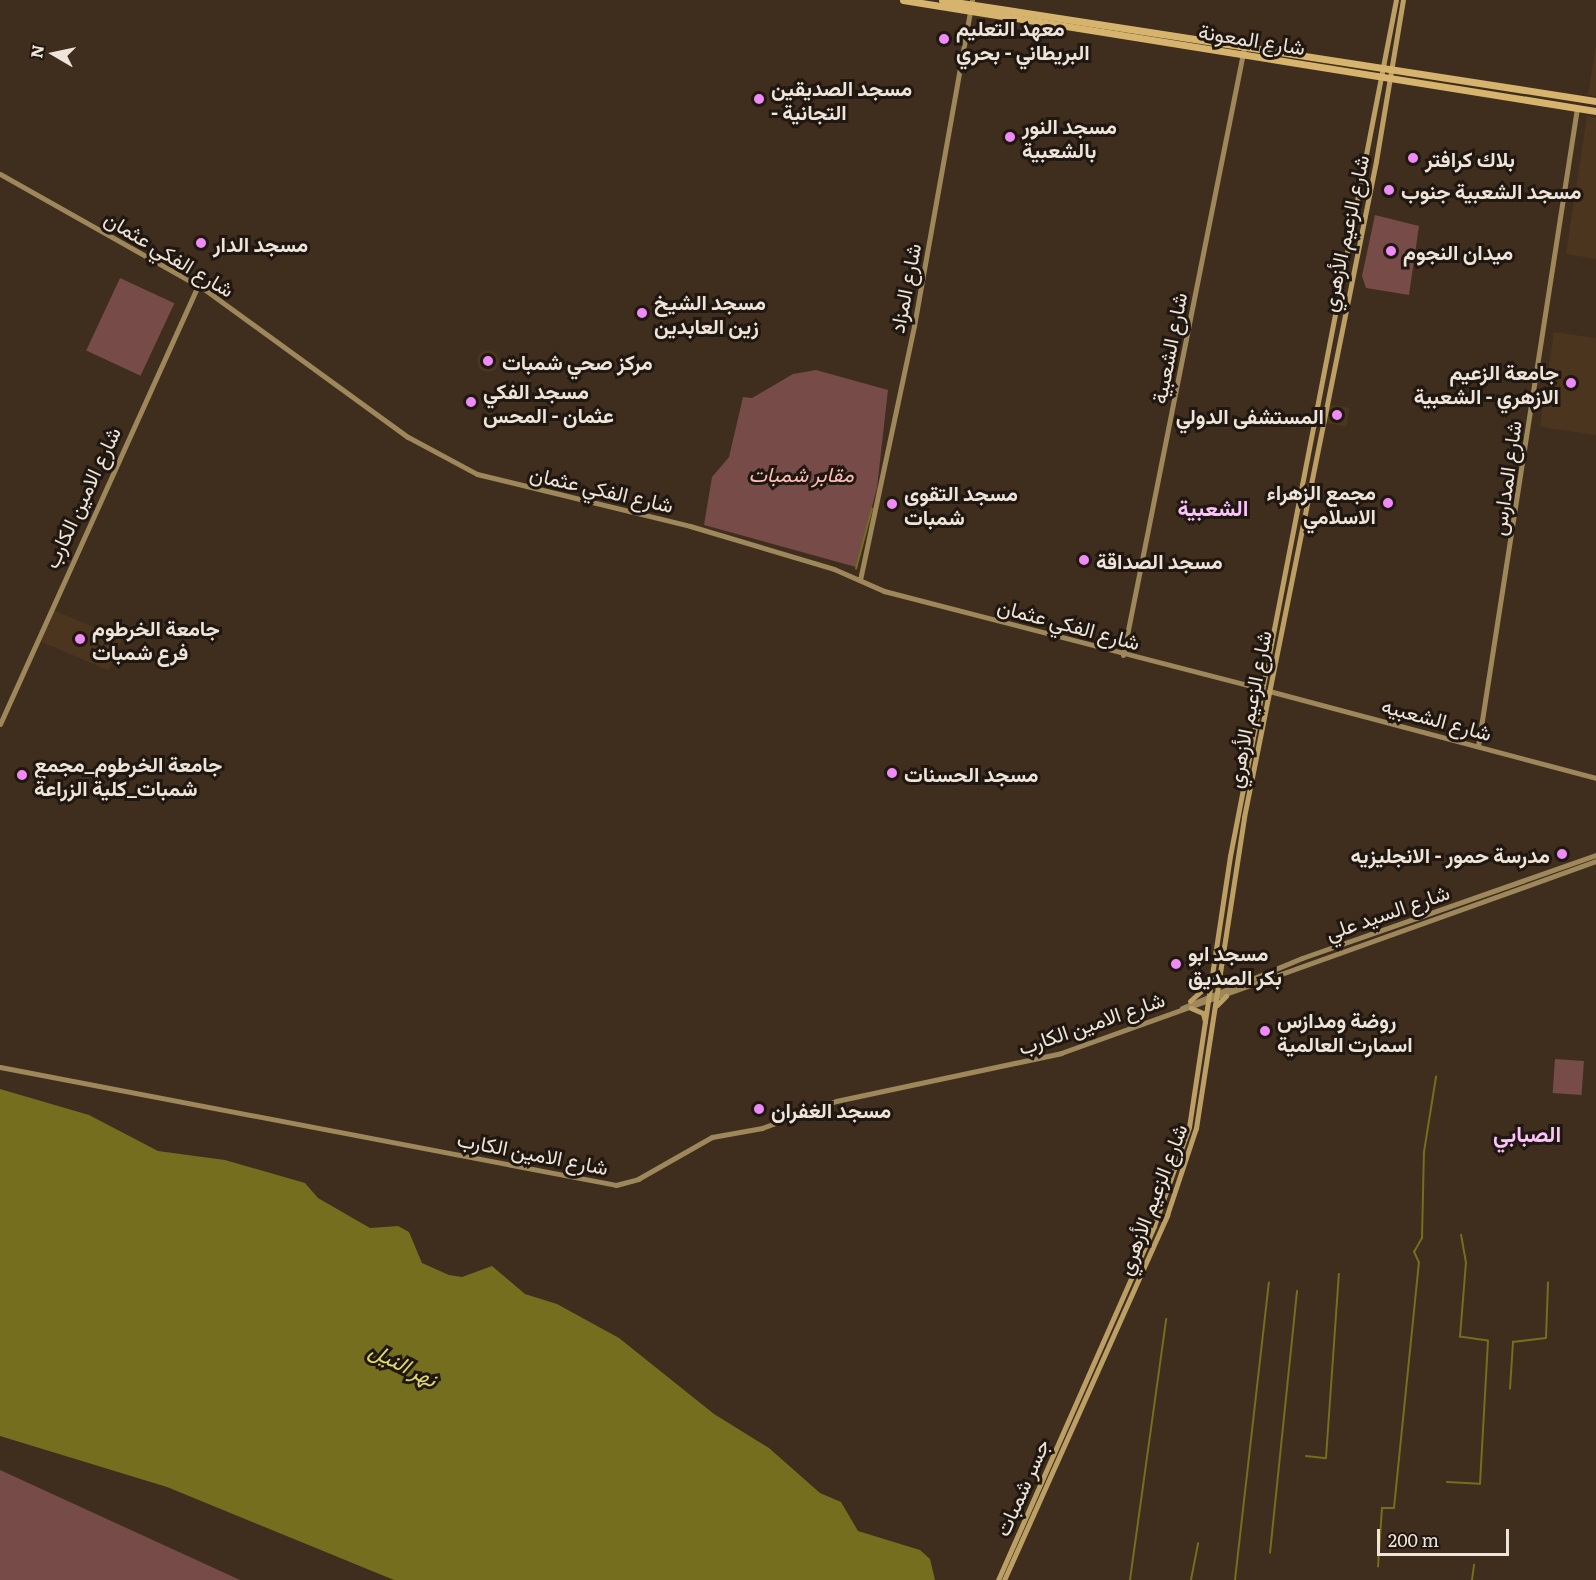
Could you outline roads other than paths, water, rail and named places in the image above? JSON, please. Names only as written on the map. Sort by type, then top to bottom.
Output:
[{"type":"highway","name":"شارع المعونة","points":[[903,0],[972,5]]},
{"type":"highway","name":"شارع المعونة","points":[[942,0],[1388,73],[1596,101]]},
{"type":"highway","name":"شارع المعونة","points":[[1388,73],[1596,111]]},
{"type":"main road","name":"شارع الزعيم الأزهري","points":[[1388,73],[1396,0]]},
{"type":"main road","name":"شارع الزعيم الأزهري","points":[[1078,1408],[1171,1182],[1191,1117],[1211,1001],[1230,856],[1402,0]]},
{"type":"main road","name":"شارع الزعيم الأزهري","points":[[1078,1408],[1185,1167],[1201,1109],[1265,690]]},
{"type":"main road","points":[[1221,975],[1226,985],[1234,984]]},
{"type":"main road","points":[[1190,1001],[1213,980]]},
{"type":"main road","points":[[1215,1009],[1226,996]]},
{"type":"main road","points":[[1191,1008],[1203,1013],[1206,1031]]},
{"type":"main road","name":"جسر شمبات","points":[[998,1580],[1078,1408]]},
{"type":"main road","name":"جسر شمبات","points":[[1004,1580],[1078,1408]]},
{"type":"street","name":"شارع المزاد","points":[[860,580],[910,346],[972,5]]},
{"type":"street","name":"شارع الشعبية","points":[[1122,655],[1243,50]]},
{"type":"street","name":"شارع المدارس","points":[[1478,746],[1577,108]]},
{"type":"street","name":"شارع الفكي عثمان","points":[[0,174],[198,286],[408,437],[477,474],[690,526],[860,580],[1122,655],[1265,690]]},
{"type":"street","name":"شارع الامين الكارب","points":[[0,724],[198,286]]},
{"type":"street","name":"شارع الشعبيه","points":[[1265,690],[1596,778]]},
{"type":"street","name":"شارع السيد علي","points":[[1190,1001],[1596,855]]},
{"type":"street","name":"شارع السيد علي","points":[[1211,1001],[1596,861]]},
{"type":"street","name":"شارع الامين الكارب","points":[[1181,1009],[1190,1001]]},
{"type":"street","name":"شارع الامين الكارب","points":[[0,1067],[616,1185],[638,1179],[712,1137],[762,1128],[836,1101],[1036,1060],[1181,1009],[1211,1001]]},
{"type":"water","name":"نهر النيل","points":[[0,1089],[89,1115],[158,1151],[225,1160],[305,1183],[318,1198],[370,1228],[398,1226],[409,1232],[422,1263],[449,1275],[462,1277],[492,1266],[525,1294],[557,1304],[619,1338],[714,1414],[769,1448],[820,1493],[841,1502],[858,1531],[920,1550],[930,1559],[935,1580],[394,1580],[167,1487],[0,1436]]},
{"type":"waterway","points":[[856,569],[872,509]]},
{"type":"waterway","points":[[1378,1567],[1382,1508],[1394,1508],[1419,1263],[1414,1252],[1422,1238],[1424,1152],[1436,1077]]},
{"type":"waterway","points":[[1447,1482],[1480,1484],[1488,1341],[1460,1337],[1466,1263],[1461,1235]]},
{"type":"waterway","points":[[1306,1456],[1326,1458],[1339,1274]]},
{"type":"waterway","points":[[1235,1580],[1269,1283]]},
{"type":"waterway","points":[[1510,1389],[1513,1342],[1546,1338],[1548,1283]]},
{"type":"waterway","points":[[1270,1553],[1297,1291]]},
{"type":"waterway","points":[[1130,1580],[1166,1319]]},
{"type":"waterway","points":[[1191,1580],[1198,1544]]},
{"type":"waterway","points":[[1472,1580],[1474,1565]]},
{"type":"place","name":"معهد التعليم البريطاني - بحري","points":[[944,39]]},
{"type":"place","name":"مسجد الصديقين - التجانية","points":[[759,99]]},
{"type":"place","name":"مسجد النور بالشعبية","points":[[1010,137]]},
{"type":"place","name":"بلاك كرافتر","points":[[1413,158]]},
{"type":"place","name":"مسجد الشعبية جنوب","points":[[1389,190]]},
{"type":"place","name":"مسجد الدار","points":[[201,243]]},
{"type":"place","name":"ميدان النجوم","points":[[1391,251]]},
{"type":"place","name":"مسجد الشيخ زين العابدين","points":[[642,313]]},
{"type":"place","name":"مركز صحي شمبات","points":[[488,361]]},
{"type":"place","name":"جامعة الزعيم الازهري - الشعبية","points":[[1571,383]]},
{"type":"place","name":"مسجد الفكي عثمان - المحس","points":[[471,402]]},
{"type":"place","name":"المستشفى الدولي","points":[[1337,415]]},
{"type":"place","name":"مجمع الزهراء الاسلامي","points":[[1388,503]]},
{"type":"place","name":"مسجد التقوى شمبات","points":[[892,504]]},
{"type":"place","name":"مسجد الصداقة","points":[[1084,560]]},
{"type":"place","name":"جامعة الخرطوم فرع شمبات","points":[[80,639]]},
{"type":"place","name":"مسجد الحسنات","points":[[892,773]]},
{"type":"place","name":"جامعة الخرطوم_مجمع شمبات_كلية الزراعة","points":[[22,775]]},
{"type":"place","name":"مدرسة حمور - الانجليزيه","points":[[1562,854]]},
{"type":"place","name":"مسجد ابو بكر الصديق","points":[[1176,964]]},
{"type":"place","name":"روضة ومدازس اسمارت العالمية","points":[[1265,1031]]},
{"type":"place","name":"مسجد الغفران","points":[[759,1109]]},
{"type":"district","name":"الشعبية","points":[[1213,507]]},
{"type":"district","name":"الصبابي","points":[[1527,1133]]},
{"type":"park label","name":"مقابر شمبات","points":[[801,473]]}]
